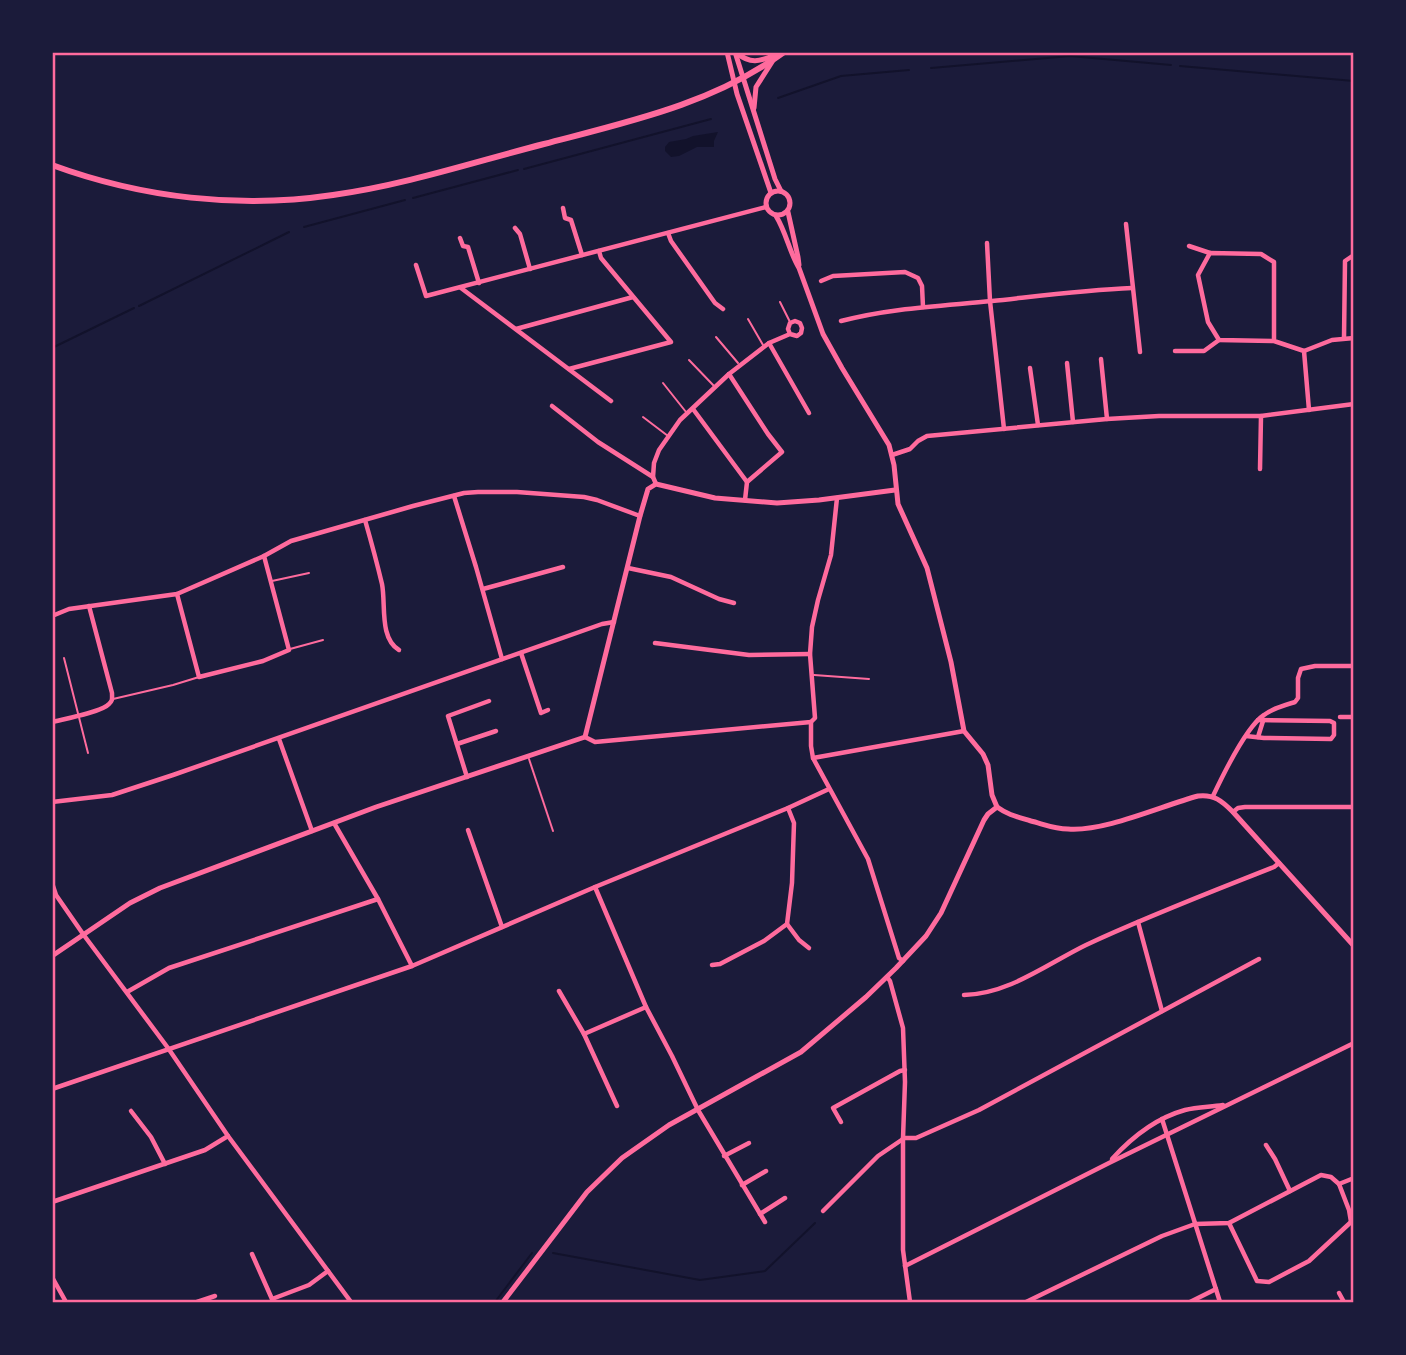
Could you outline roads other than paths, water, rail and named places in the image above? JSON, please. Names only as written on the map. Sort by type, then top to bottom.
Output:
[{"type":"main road","points":[[52,165],[111,184],[170,196],[254,201],[316,198],[407,180],[655,114],[692,102],[744,79],[783,52]]},
{"type":"street","points":[[727,52],[734,83],[771,193]]},
{"type":"street","points":[[736,52],[746,60],[758,61],[783,52]]},
{"type":"street","points":[[736,52],[775,179],[780,191],[789,198],[791,205],[788,212],[799,257],[799,268]]},
{"type":"street","points":[[754,111],[757,87],[772,62]]},
{"type":"street","points":[[780,191],[771,193],[766,207],[782,226],[823,334],[887,440],[892,455],[900,511],[923,556],[928,573],[951,662],[964,731],[979,748],[988,765],[992,795],[997,807],[1015,817],[1071,830],[1104,825],[1198,796],[1213,796],[1233,812],[1353,946]]},
{"type":"street","points":[[416,265],[426,296],[766,207]]},
{"type":"street","points":[[563,208],[582,256]]},
{"type":"street","points":[[776,216],[788,212]]},
{"type":"street","points":[[1126,224],[1140,352]]},
{"type":"street","points":[[515,228],[520,234],[530,269]]},
{"type":"street","points":[[668,233],[715,303],[723,309]]},
{"type":"street","points":[[460,239],[463,246],[468,247],[478,283]]},
{"type":"street","points":[[987,243],[990,301],[1004,429]]},
{"type":"street","points":[[1189,246],[1210,253],[1261,254],[1274,262],[1274,341]]},
{"type":"street","points":[[569,369],[671,342],[601,258],[599,251]]},
{"type":"street","points":[[1210,253],[1198,275],[1208,322],[1219,340]]},
{"type":"street","points":[[1345,338],[1345,261],[1353,255]]},
{"type":"street","points":[[821,281],[833,276],[905,272],[918,278],[922,286],[923,307]]},
{"type":"street","points":[[461,288],[611,401]]},
{"type":"street","points":[[841,321],[865,314],[923,307],[1132,288]]},
{"type":"street","points":[[515,329],[633,297]]},
{"type":"street","points":[[656,484],[653,477],[654,463],[659,450],[680,421],[729,374],[766,345],[790,334],[799,335],[802,328],[798,322],[790,323],[790,334]]},
{"type":"street","points":[[1175,351],[1204,351],[1219,340],[1274,341],[1304,351],[1332,340],[1353,338]]},
{"type":"street","points":[[766,345],[809,413]]},
{"type":"street","points":[[1304,351],[1309,410]]},
{"type":"street","points":[[1101,359],[1107,419]]},
{"type":"street","points":[[1067,363],[1073,422]]},
{"type":"street","points":[[1030,369],[1038,425]]},
{"type":"street","points":[[729,374],[782,452],[747,482]]},
{"type":"street","points":[[892,455],[910,449],[927,436],[1107,419],[1261,416],[1353,404]]},
{"type":"street","points":[[552,406],[598,442],[653,477]]},
{"type":"street","points":[[693,408],[747,482],[745,500]]},
{"type":"street","points":[[1260,469],[1261,416]]},
{"type":"street","points":[[585,737],[648,489],[656,484],[715,498],[777,503],[895,490]]},
{"type":"street","points":[[52,616],[69,609],[177,594],[264,556],[291,541],[454,496],[478,492],[555,494],[597,500],[640,516]]},
{"type":"street","points":[[454,496],[502,659]]},
{"type":"street","points":[[52,956],[130,903],[160,888],[402,798],[585,737],[595,742],[811,722],[815,718],[810,654],[815,613],[831,555],[836,498]]},
{"type":"street","points":[[365,520],[384,597],[383,616],[392,645],[399,650]]},
{"type":"street","points":[[177,594],[199,677],[264,661],[289,650],[264,556]]},
{"type":"street","points":[[482,590],[563,567]]},
{"type":"street","points":[[628,568],[671,577],[734,603]]},
{"type":"street","points":[[52,722],[108,706],[112,699],[89,606]]},
{"type":"street","points":[[52,802],[112,794],[279,739],[602,624],[615,622]]},
{"type":"street","points":[[655,643],[749,655],[810,654]]},
{"type":"street","points":[[521,653],[541,713],[548,710]]},
{"type":"street","points":[[1213,796],[1247,736],[1265,714],[1295,702],[1298,698],[1301,669],[1308,666],[1353,666]]},
{"type":"street","points":[[467,777],[447,716],[489,701]]},
{"type":"street","points":[[1340,717],[1353,717]]},
{"type":"street","points":[[1247,736],[1331,738],[1334,735],[1334,723],[1330,721],[1261,720]]},
{"type":"street","points":[[1258,737],[1261,720]]},
{"type":"street","points":[[811,722],[813,758],[861,844],[902,961]]},
{"type":"street","points":[[457,744],[496,731]]},
{"type":"street","points":[[813,758],[964,731]]},
{"type":"street","points":[[279,739],[312,831]]},
{"type":"street","points":[[52,1089],[412,966],[829,789]]},
{"type":"street","points":[[788,807],[794,823],[792,883],[787,924],[809,948]]},
{"type":"street","points":[[503,1303],[569,1215],[599,1179],[622,1158],[669,1125],[801,1052],[887,977],[926,936],[941,913],[984,820],[997,807]]},
{"type":"street","points":[[1233,812],[1245,807],[1353,807]]},
{"type":"street","points":[[334,823],[378,899],[412,966]]},
{"type":"street","points":[[468,830],[502,927]]},
{"type":"street","points":[[964,995],[1021,980],[1084,946],[1279,863]]},
{"type":"street","points":[[52,883],[54,896],[62,903],[168,1048],[228,1136],[351,1303]]},
{"type":"street","points":[[595,887],[646,1007],[698,1110],[765,1222]]},
{"type":"street","points":[[127,992],[169,968],[378,899]]},
{"type":"street","points":[[1138,922],[1162,1011]]},
{"type":"street","points":[[712,965],[720,964],[764,941],[787,924]]},
{"type":"street","points":[[823,1211],[878,1156],[903,1139],[916,1138],[979,1110],[1259,959]]},
{"type":"street","points":[[887,977],[901,1016],[905,1070],[903,1251],[910,1303]]},
{"type":"street","points":[[559,991],[584,1034],[617,1106]]},
{"type":"street","points":[[584,1034],[646,1007]]},
{"type":"street","points":[[905,1266],[1353,1043]]},
{"type":"street","points":[[841,1122],[833,1108],[905,1070]]},
{"type":"street","points":[[1109,1163],[1142,1131],[1162,1119],[1186,1110],[1230,1103]]},
{"type":"street","points":[[131,1111],[151,1137],[165,1164]]},
{"type":"street","points":[[1162,1119],[1220,1303]]},
{"type":"street","points":[[52,1202],[205,1150],[228,1136]]},
{"type":"street","points":[[724,1156],[749,1143]]},
{"type":"street","points":[[1266,1144],[1290,1191]]},
{"type":"street","points":[[742,1185],[766,1171]]},
{"type":"street","points":[[1026,1303],[1156,1239],[1195,1224],[1229,1223],[1321,1175],[1331,1177],[1339,1184],[1352,1224],[1308,1261],[1269,1282],[1257,1281],[1229,1223]]},
{"type":"street","points":[[1339,1184],[1353,1178]]},
{"type":"street","points":[[760,1214],[785,1198]]},
{"type":"street","points":[[252,1254],[273,1301],[309,1285],[328,1271]]},
{"type":"street","points":[[52,1277],[66,1303]]},
{"type":"street","points":[[1190,1303],[1216,1289]]},
{"type":"street","points":[[1339,1293],[1344,1303]]},
{"type":"street","points":[[197,1303],[215,1296]]},
{"type":"lane","points":[[780,302],[790,323]]},
{"type":"lane","points":[[748,319],[766,345]]},
{"type":"lane","points":[[716,337],[740,366]]},
{"type":"lane","points":[[689,360],[715,387]]},
{"type":"lane","points":[[663,383],[687,414]]},
{"type":"lane","points":[[643,417],[669,436]]},
{"type":"lane","points":[[271,581],[309,573]]},
{"type":"lane","points":[[289,650],[323,640]]},
{"type":"lane","points":[[64,658],[88,754]]},
{"type":"lane","points":[[811,675],[869,679]]},
{"type":"lane","points":[[112,699],[199,677]]},
{"type":"lane","points":[[529,757],[553,831]]},
{"type":"waterway","points":[[931,68],[1070,56],[1171,65]]},
{"type":"waterway","points":[[1180,66],[1354,81]]},
{"type":"waterway","points":[[778,98],[841,76],[909,70]]},
{"type":"waterway","points":[[524,169],[711,119]]},
{"type":"waterway","points":[[413,198],[518,170]]},
{"type":"waterway","points":[[304,227],[405,200]]},
{"type":"waterway","points":[[139,306],[289,232]]},
{"type":"waterway","points":[[52,348],[134,308]]},
{"type":"waterway","points":[[553,1253],[700,1280],[765,1271],[815,1223]]},
{"type":"waterway","points":[[495,1302],[532,1253]]}]
